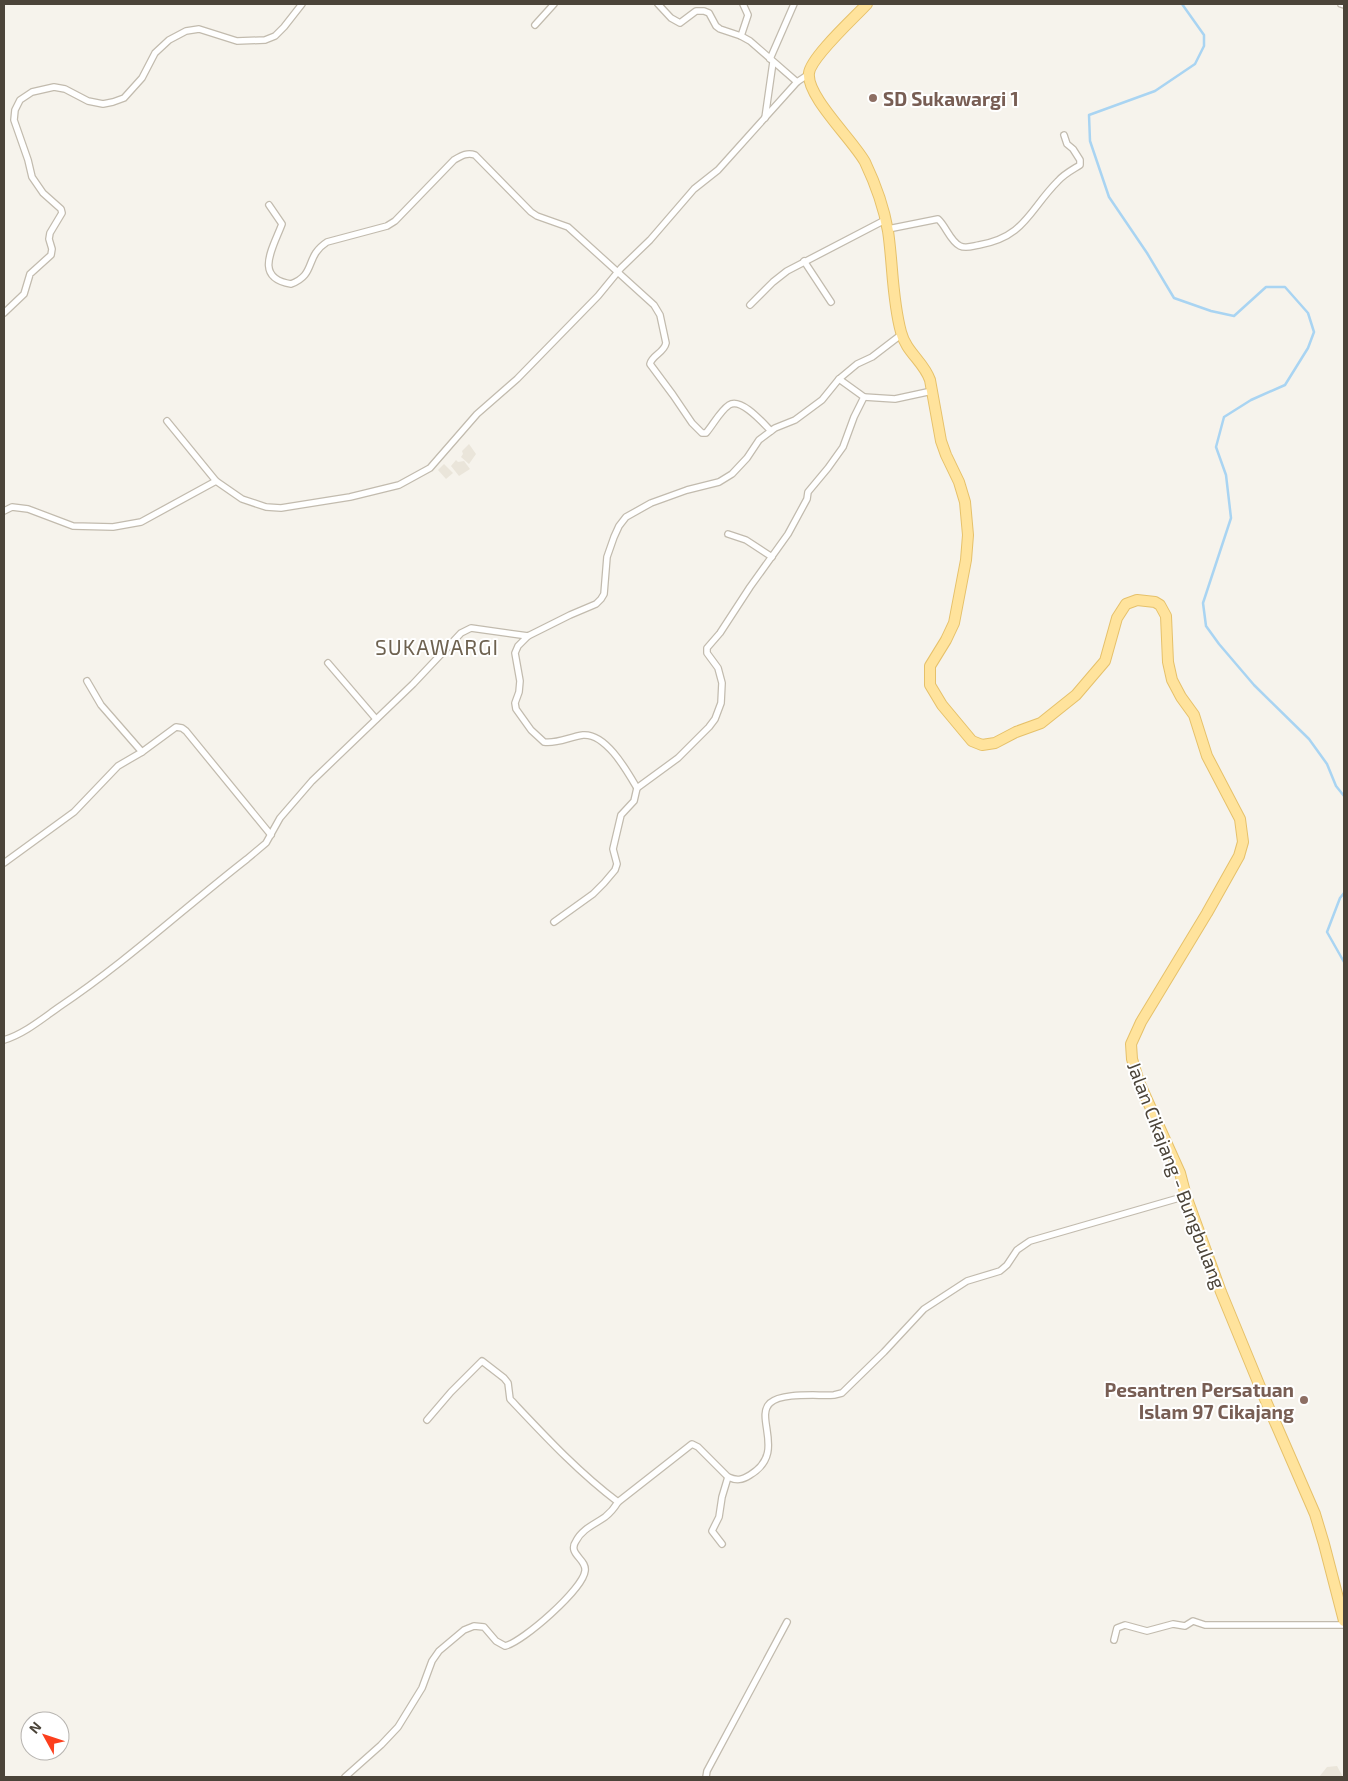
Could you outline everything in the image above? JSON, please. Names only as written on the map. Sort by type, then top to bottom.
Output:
[{"type":"main road","points":[[809,74],[817,58],[868,4]]},
{"type":"main road","name":"Jalan Cikajang - Bungbulang","points":[[809,74],[810,83],[815,94],[860,154],[869,171],[886,224],[893,290],[902,334],[906,346],[927,371],[941,440],[959,482],[964,502],[968,535],[966,560],[954,623],[930,666],[930,685],[972,741],[976,744],[988,744],[1041,723],[1076,694],[1105,661],[1117,618],[1126,604],[1143,599],[1155,602],[1163,610],[1167,623],[1168,662],[1172,680],[1194,715],[1207,756],[1240,819],[1243,835],[1241,850],[1232,869],[1208,913],[1149,1007],[1131,1044],[1134,1071],[1180,1172],[1186,1196],[1221,1292],[1264,1399],[1315,1514],[1327,1552],[1344,1623]]},
{"type":"street","points":[[4,313],[24,294],[30,274],[51,255],[50,232],[62,213],[61,209],[43,193],[32,177],[14,120],[15,110],[20,100],[32,92],[54,87],[65,89],[88,101],[103,104],[113,102],[124,98],[142,78],[155,52],[169,40],[186,31],[199,28],[237,41],[265,40],[275,36],[302,4]]},
{"type":"street","points":[[535,25],[554,4]]},
{"type":"street","points":[[658,4],[680,23],[696,11],[709,13],[720,29],[750,41],[797,82]]},
{"type":"street","points":[[741,36],[748,14],[743,4]]},
{"type":"street","points":[[765,118],[771,60],[794,4]]},
{"type":"street","points":[[166,421],[216,481],[242,499],[266,507],[281,508],[350,497],[399,485],[430,468],[477,414],[517,379],[598,296],[694,189],[718,170],[797,82],[809,74]]},
{"type":"street","points":[[750,305],[780,276],[804,262],[886,224],[938,219],[958,245],[966,247],[989,243],[1006,237],[1022,225],[1056,182],[1080,165],[1080,160],[1072,148],[1066,144],[1064,135]]},
{"type":"street","points":[[269,205],[282,224],[267,265],[269,271],[277,280],[292,284],[304,277],[314,253],[319,247],[327,242],[387,226],[395,221],[448,165],[454,160],[470,153],[480,158],[531,212],[568,227],[658,310],[666,344],[664,349],[650,364],[692,423],[705,434],[726,408],[730,404],[735,403],[751,412],[771,431]]},
{"type":"street","points":[[804,262],[831,302]]},
{"type":"street","points":[[637,788],[625,767],[599,740],[584,735],[552,743],[544,742],[518,714],[515,703],[520,681],[515,653],[518,646],[528,636],[601,600],[604,594],[607,557],[619,526],[626,517],[651,503],[687,490],[719,482],[732,474],[747,458],[759,440],[771,431],[795,420],[822,400],[839,379],[857,364],[872,357],[902,334]]},
{"type":"street","points":[[839,379],[864,397],[895,399],[932,391]]},
{"type":"street","points":[[554,922],[593,894],[615,870],[617,864],[613,849],[621,815],[634,800],[637,788],[678,758],[715,719],[721,703],[722,683],[718,668],[707,652],[707,648],[720,633],[772,557],[808,499],[808,492],[843,447],[854,416],[864,397]]},
{"type":"street","points":[[4,511],[12,507],[28,509],[73,526],[114,527],[141,522],[216,481]]},
{"type":"street","points":[[728,534],[746,540],[772,557]]},
{"type":"street","points":[[4,1040],[26,1029],[92,985],[266,843],[280,818],[312,781],[413,684],[461,633],[471,628],[528,636]]},
{"type":"street","points":[[328,663],[376,719]]},
{"type":"street","points":[[87,681],[101,705],[142,752]]},
{"type":"street","points":[[4,863],[74,812],[118,766],[142,752],[172,729],[179,727],[182,728],[271,834]]},
{"type":"street","points":[[345,1777],[398,1727],[422,1688],[432,1661],[440,1651],[464,1630],[474,1626],[484,1627],[496,1641],[505,1646],[520,1639],[557,1608],[580,1582],[585,1572],[584,1564],[573,1549],[576,1540],[588,1528],[607,1516],[618,1502],[692,1444],[698,1447],[728,1477],[734,1480],[753,1474],[769,1449],[769,1436],[764,1414],[767,1405],[772,1401],[782,1396],[834,1395],[842,1393],[924,1309],[967,1281],[1000,1271],[1024,1244],[1186,1196]]},
{"type":"street","points":[[427,1420],[451,1392],[482,1361],[508,1383],[510,1399],[521,1411],[596,1486],[618,1502]]},
{"type":"street","points":[[722,1544],[712,1531],[719,1517],[722,1496],[728,1477]]},
{"type":"street","points":[[1114,1640],[1117,1628],[1125,1625],[1147,1631],[1173,1624],[1185,1626],[1194,1621],[1205,1625],[1344,1623]]},
{"type":"street","points":[[706,1777],[707,1771],[787,1622]]},
{"type":"shaded area","points":[[469,444],[476,454],[469,464],[461,457],[462,451]]},
{"type":"shaded area","points":[[456,460],[458,462],[464,461],[470,469],[459,476],[451,466]]},
{"type":"shaded area","points":[[444,464],[453,473],[446,479],[438,470]]},
{"type":"shaded area","points":[[1337,1766],[1343,1777],[1319,1777],[1327,1767]]},
{"type":"waterway","points":[[1182,4],[1204,35],[1204,46],[1195,64],[1155,91],[1089,115],[1090,141],[1109,197],[1147,253],[1174,298],[1211,311],[1234,316],[1266,287],[1285,287],[1308,313],[1314,332],[1308,348],[1285,385],[1251,400],[1224,417],[1216,447],[1226,475],[1231,518],[1203,603],[1206,626],[1219,644],[1254,685],[1309,739],[1327,764],[1336,786],[1344,796]]},
{"type":"waterway","points":[[1344,893],[1340,898],[1327,932],[1344,962]]},
{"type":"place","name":"SD Sukawargi 1","points":[[873,98]]},
{"type":"place","name":"Pesantren Persatuan Islam 97 Cikajang","points":[[1304,1400]]},
{"type":"district","name":"SUKAWARGI","points":[[437,646]]}]
